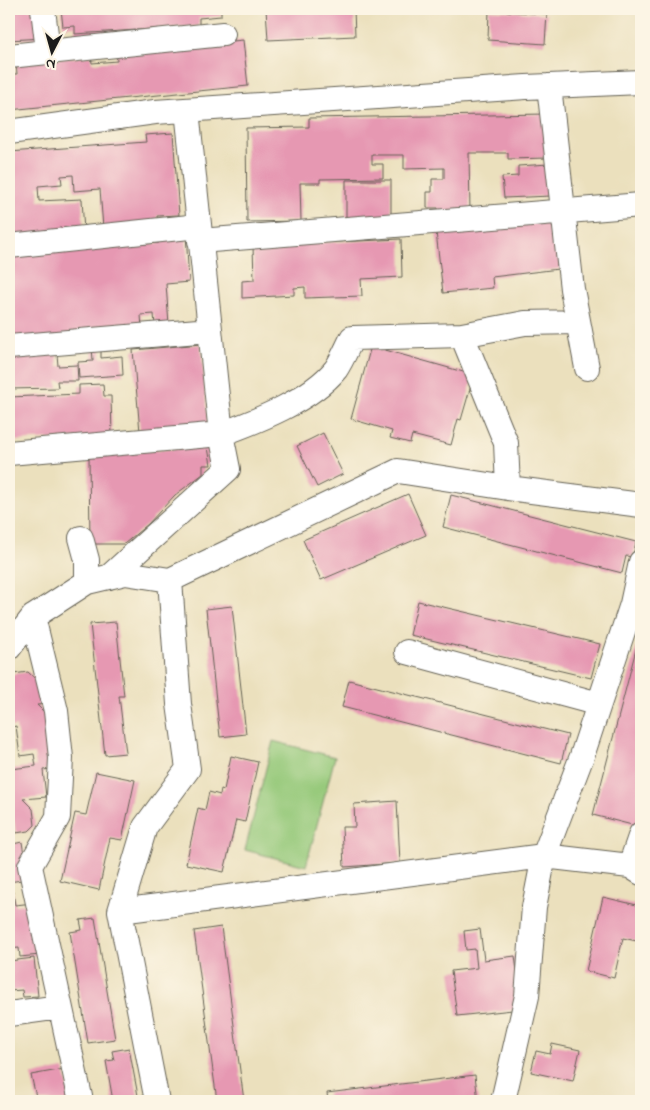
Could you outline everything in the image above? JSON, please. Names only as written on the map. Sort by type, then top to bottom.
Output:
[{"type":"street","points":[[42,9],[48,51]]},
{"type":"street","points":[[9,56],[223,34]]},
{"type":"street","points":[[9,132],[187,110],[549,86],[641,82]]},
{"type":"street","points":[[549,86],[578,322],[587,368]]},
{"type":"street","points":[[9,648],[33,617],[98,579],[228,469],[221,434],[187,110]]},
{"type":"street","points":[[9,246],[641,205]]},
{"type":"street","points":[[9,454],[221,434],[254,422],[304,396],[336,369],[352,338],[462,335],[524,323],[578,322]]},
{"type":"street","points":[[9,347],[210,330]]},
{"type":"street","points":[[462,335],[506,443],[508,488]]},
{"type":"street","points":[[98,579],[125,573],[170,580],[398,471],[641,506]]},
{"type":"street","points":[[81,538],[87,560],[98,579]]},
{"type":"street","points":[[503,1101],[527,996],[534,907],[544,856],[637,605],[641,562]]},
{"type":"street","points":[[157,1101],[120,911],[144,827],[188,769],[179,704],[170,580]]},
{"type":"street","points":[[33,617],[56,711],[61,758],[58,817],[30,866],[81,1101]]},
{"type":"street","points":[[407,652],[599,704]]},
{"type":"street","points":[[120,911],[544,856],[636,869],[641,834]]},
{"type":"street","points":[[9,1014],[60,1007]]},
{"type":"green space","points":[[273,741],[335,757],[306,866],[245,850]]},
{"type":"building","points":[[9,9],[41,9],[43,38],[9,40]]},
{"type":"building","points":[[61,9],[221,9],[221,16],[199,18],[199,26],[75,34],[75,26],[63,27]]},
{"type":"building","points":[[266,9],[354,9],[355,36],[268,40]]},
{"type":"building","points":[[489,10],[547,14],[545,44],[488,40]]},
{"type":"building","points":[[243,40],[248,86],[9,110],[9,74],[17,74],[16,63],[91,56],[92,63],[117,61],[116,53]]},
{"type":"building","points":[[547,114],[548,158],[508,159],[508,153],[469,153],[470,212],[438,212],[438,208],[427,208],[427,192],[432,192],[432,179],[444,179],[444,168],[404,169],[404,155],[372,155],[372,164],[383,164],[383,178],[320,179],[320,183],[300,183],[301,221],[247,222],[246,128],[309,127],[309,118]]},
{"type":"building","points":[[173,133],[179,215],[157,216],[158,223],[103,228],[100,189],[74,191],[73,175],[61,176],[62,184],[38,186],[39,201],[82,199],[84,232],[9,238],[9,152],[146,142],[145,135]]},
{"type":"building","points":[[549,164],[551,196],[504,198],[502,177],[518,176],[518,166]]},
{"type":"building","points":[[346,180],[391,180],[391,223],[346,223]]},
{"type":"building","points":[[563,221],[567,268],[492,277],[493,288],[443,293],[436,232]]},
{"type":"building","points":[[186,233],[189,282],[166,284],[169,325],[155,326],[154,314],[141,315],[142,328],[9,344],[9,253],[159,243],[158,235]]},
{"type":"building","points":[[401,239],[402,277],[361,279],[362,296],[305,298],[305,287],[294,288],[294,295],[242,298],[242,281],[254,280],[253,246]]},
{"type":"building","points":[[201,344],[208,426],[140,432],[133,350]]},
{"type":"building","points":[[101,345],[101,358],[122,356],[123,375],[79,378],[78,362],[93,361],[92,346]]},
{"type":"building","points":[[371,346],[474,375],[461,420],[458,419],[451,445],[412,435],[410,443],[390,438],[392,431],[351,419]]},
{"type":"building","points":[[57,354],[58,366],[77,365],[78,381],[57,381],[58,388],[9,389],[9,355]]},
{"type":"building","points":[[103,384],[104,396],[111,396],[112,437],[9,441],[9,397],[79,394],[79,385]]},
{"type":"building","points":[[323,433],[343,474],[317,487],[297,446]]},
{"type":"building","points":[[208,447],[211,465],[203,465],[203,474],[175,495],[148,524],[124,544],[90,544],[89,454]]},
{"type":"building","points":[[408,494],[426,535],[321,580],[303,540]]},
{"type":"building","points":[[451,495],[636,542],[633,557],[626,556],[622,573],[443,527]]},
{"type":"building","points":[[418,601],[600,644],[591,678],[410,635]]},
{"type":"building","points":[[232,606],[246,734],[220,737],[206,609]]},
{"type":"building","points":[[116,622],[124,696],[119,696],[126,753],[105,755],[90,624]]},
{"type":"building","points":[[641,630],[641,820],[640,827],[593,815]]},
{"type":"building","points":[[28,672],[47,690],[48,704],[37,705],[54,722],[60,768],[43,770],[46,797],[23,799],[33,809],[35,825],[29,831],[16,833],[14,821],[9,815],[9,790],[12,789],[10,769],[36,766],[34,754],[20,756],[16,726],[12,727],[10,708],[9,710],[9,678],[13,674]]},
{"type":"building","points":[[349,680],[568,735],[561,763],[342,707]]},
{"type":"building","points":[[231,756],[258,762],[245,822],[236,820],[224,872],[186,864],[198,808],[205,810],[209,792],[220,795],[221,789],[224,790]]},
{"type":"building","points":[[96,772],[135,780],[122,840],[110,838],[99,890],[60,881],[75,813],[86,815]]},
{"type":"building","points":[[397,801],[400,863],[344,867],[342,827],[355,827],[354,804]]},
{"type":"building","points":[[9,821],[13,844],[22,842],[28,879],[9,882]]},
{"type":"building","points":[[13,892],[15,905],[33,903],[40,955],[20,957],[19,948],[9,949],[9,893]]},
{"type":"building","points":[[603,897],[641,906],[641,942],[623,938],[614,978],[586,971]]},
{"type":"building","points":[[95,918],[115,1039],[88,1043],[70,932],[82,930],[80,920]]},
{"type":"building","points":[[221,927],[244,1101],[217,1101],[194,931]]},
{"type":"building","points":[[480,929],[484,960],[515,956],[522,1009],[457,1016],[451,971],[477,968],[475,949],[466,950],[464,931]]},
{"type":"building","points":[[34,958],[38,996],[23,997],[22,990],[9,991],[9,961]]},
{"type":"building","points":[[9,1038],[15,1069],[9,1070]]},
{"type":"building","points":[[552,1044],[580,1050],[573,1081],[531,1072],[536,1051],[550,1054]]},
{"type":"building","points":[[129,1048],[139,1101],[113,1101],[106,1061],[114,1060],[112,1051]]},
{"type":"building","points":[[64,1069],[71,1101],[37,1101],[31,1075]]},
{"type":"building","points":[[475,1075],[478,1101],[328,1101],[327,1093]]}]
